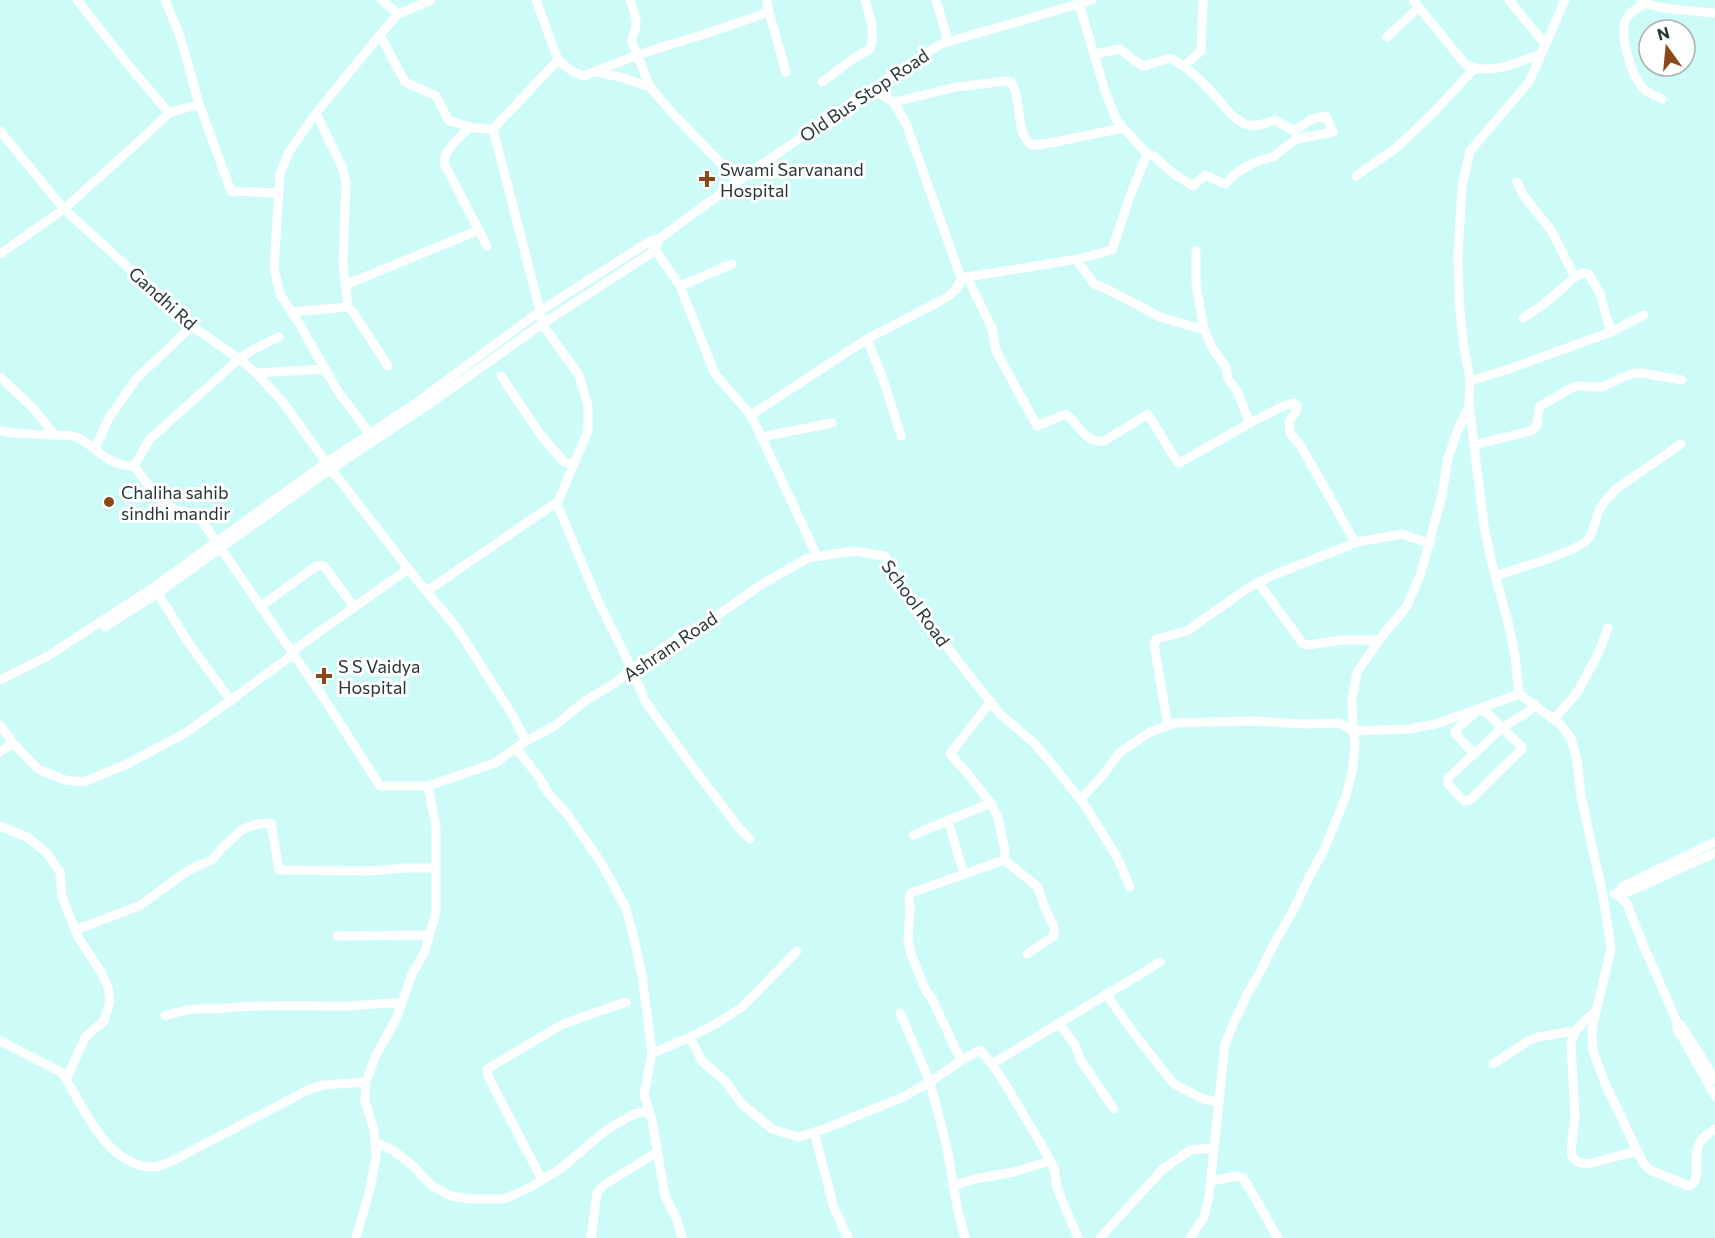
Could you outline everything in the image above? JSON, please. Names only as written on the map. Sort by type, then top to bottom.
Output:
[{"type":"street","points":[[77,0],[130,68],[169,113]]},
{"type":"street","points":[[165,0],[180,36],[199,104],[231,191],[279,193]]},
{"type":"street","points":[[382,0],[398,14]]},
{"type":"street","points":[[369,434],[337,390],[280,294],[273,268],[280,174],[289,152],[316,113],[380,34],[398,14],[431,0]]},
{"type":"street","points":[[536,0],[558,60],[573,72],[584,76],[637,55],[769,12]]},
{"type":"street","points":[[630,0],[636,19],[632,42],[650,87],[738,181]]},
{"type":"street","points":[[767,0],[786,72]]},
{"type":"street","points":[[822,82],[870,49],[874,39],[865,0]]},
{"type":"street","points":[[936,0],[948,41]]},
{"type":"street","name":"Old Bus Stop Road","points":[[655,243],[738,181],[871,89],[941,44],[1092,0]]},
{"type":"street","points":[[1184,66],[1201,51],[1203,0]]},
{"type":"street","points":[[1509,0],[1545,44]]},
{"type":"street","points":[[1519,694],[1509,626],[1484,526],[1469,405],[1470,381],[1466,365],[1459,300],[1459,234],[1464,175],[1470,151],[1529,82],[1565,0]]},
{"type":"street","points":[[1662,99],[1646,91],[1626,49],[1624,32],[1629,15],[1642,2],[1715,13]]},
{"type":"street","points":[[1387,37],[1416,3],[1465,64],[1473,69],[1492,69],[1539,58]]},
{"type":"street","points":[[1079,4],[1105,91],[1117,121],[1147,154],[1154,156],[1174,174],[1193,186],[1205,175],[1225,184],[1236,173],[1255,162],[1273,157],[1296,139],[1333,132],[1326,116],[1312,119],[1294,131],[1275,120],[1261,125],[1248,125],[1228,112],[1184,66],[1170,58],[1144,66],[1120,49],[1095,54]]},
{"type":"street","points":[[380,34],[405,82],[436,96],[449,121],[470,127],[493,129]]},
{"type":"street","points":[[493,129],[558,60]]},
{"type":"street","points":[[1356,176],[1396,148],[1431,115],[1473,69]]},
{"type":"street","points":[[596,72],[620,76],[650,87]]},
{"type":"street","points":[[894,102],[956,87],[1006,81],[1011,82],[1016,90],[1022,132],[1030,144],[1055,142],[1123,128]]},
{"type":"street","points":[[871,89],[894,102],[915,145],[964,277],[992,328],[996,351],[1037,426],[1066,414],[1090,440],[1098,442],[1104,441],[1148,414],[1179,464],[1250,423],[1294,403],[1297,406],[1289,422],[1290,433],[1301,446],[1357,542]]},
{"type":"street","points":[[0,254],[64,209],[169,113],[199,104]]},
{"type":"street","points":[[316,113],[343,169],[346,183],[343,264],[348,307],[388,366]]},
{"type":"street","points":[[470,127],[451,146],[444,163],[487,246]]},
{"type":"street","points":[[493,129],[542,324],[579,375],[588,406],[588,431],[557,504],[598,602],[632,669],[645,701],[750,839]]},
{"type":"street","name":"Gandhi Rd","points":[[0,131],[64,209],[192,326],[256,373],[282,401],[329,466],[457,628],[513,716],[526,741]]},
{"type":"street","points":[[964,277],[1076,260],[1112,250],[1147,154]]},
{"type":"street","points":[[1517,182],[1523,195],[1551,230],[1575,277]]},
{"type":"street","points":[[345,285],[479,230]]},
{"type":"street","points":[[0,686],[52,660],[156,590],[540,311],[655,243]]},
{"type":"street","points":[[655,243],[680,286],[715,374],[751,415],[817,556]]},
{"type":"street","points":[[329,466],[425,407],[655,243]]},
{"type":"street","points":[[1196,251],[1196,284],[1204,330],[1214,351],[1226,367],[1228,379],[1237,391],[1250,423]]},
{"type":"street","points":[[1076,260],[1094,284],[1160,317],[1204,330]]},
{"type":"street","points":[[680,286],[732,264]]},
{"type":"street","points":[[1523,318],[1583,273],[1589,274],[1600,294],[1611,332]]},
{"type":"street","points":[[751,415],[867,339],[954,292],[964,277]]},
{"type":"street","points":[[291,312],[348,307]]},
{"type":"street","points":[[1470,381],[1611,332],[1644,315]]},
{"type":"street","points":[[94,448],[109,418],[136,379],[192,326]]},
{"type":"street","points":[[134,466],[150,439],[239,359],[279,337]]},
{"type":"street","points":[[867,339],[884,382],[901,436]]},
{"type":"street","points":[[256,373],[326,369]]},
{"type":"street","points":[[1474,445],[1531,431],[1536,428],[1540,406],[1575,386],[1602,387],[1625,376],[1641,373],[1682,380]]},
{"type":"street","points":[[501,376],[540,434],[563,461],[574,465]]},
{"type":"street","points":[[0,377],[32,408],[55,435]]},
{"type":"street","points":[[1190,1238],[1203,1217],[1212,1181],[1213,1148],[1226,1044],[1234,1020],[1324,850],[1346,796],[1353,767],[1355,744],[1352,700],[1357,672],[1407,606],[1421,573],[1442,495],[1448,458],[1469,405]]},
{"type":"street","points":[[761,437],[832,423]]},
{"type":"street","points":[[0,431],[74,436],[94,448],[112,463],[134,466]]},
{"type":"street","points":[[1495,576],[1584,544],[1590,536],[1601,507],[1616,489],[1681,444]]},
{"type":"street","points":[[134,466],[157,497],[175,510],[198,515],[293,653]]},
{"type":"street","points":[[427,591],[557,504]]},
{"type":"street","points":[[1168,726],[1154,641],[1156,639],[1187,631],[1258,582],[1357,542],[1402,534],[1430,544]]},
{"type":"street","name":"School Road","points":[[817,556],[854,551],[885,556],[917,608],[1001,715],[1034,743],[1080,800],[1117,857],[1130,887]]},
{"type":"street","name":"Ashram Road","points":[[293,653],[380,786],[428,786],[495,763],[526,741],[556,725],[684,633],[711,620],[769,580],[808,558],[817,556]]},
{"type":"street","points":[[260,607],[316,566],[321,565],[354,607]]},
{"type":"street","points":[[0,725],[13,743],[38,769],[65,780],[84,782],[131,762],[187,732],[408,568]]},
{"type":"street","points":[[1258,582],[1303,644],[1342,640],[1380,640]]},
{"type":"street","points":[[0,680],[48,656],[156,590]]},
{"type":"street","points":[[156,590],[188,642],[231,701]]},
{"type":"street","points":[[1554,719],[1578,690],[1598,654],[1608,628]]},
{"type":"street","points":[[1519,694],[1560,724],[1571,738],[1577,760],[1581,796],[1603,896],[1611,949],[1592,1029],[1593,1051],[1604,1081],[1637,1151],[1645,1166],[1650,1170],[1689,1186],[1692,1185],[1696,1180],[1697,1148],[1704,1136],[1715,1129]]},
{"type":"street","points":[[1080,800],[1119,753],[1150,732],[1175,723],[1254,721],[1304,724],[1340,723],[1353,731],[1409,729],[1424,727],[1519,694]]},
{"type":"street","points":[[991,701],[950,754],[992,803],[1005,850],[1004,860]]},
{"type":"street","points":[[1474,754],[1456,735],[1456,730],[1478,710],[1488,714],[1502,728],[1522,747],[1522,751],[1470,800],[1464,801],[1448,784],[1448,778],[1474,754],[1502,728],[1529,711],[1535,704]]},
{"type":"street","points":[[0,752],[13,743]]},
{"type":"street","points":[[516,748],[539,777],[548,793],[567,814],[603,866],[625,906],[632,926],[642,975],[652,1053],[644,1095],[665,1196],[677,1220],[682,1238]]},
{"type":"street","points":[[356,1238],[370,1189],[376,1157],[374,1131],[365,1101],[366,1082],[375,1057],[396,1019],[412,974],[424,951],[436,912],[436,826],[428,786]]},
{"type":"street","points":[[913,835],[992,803]]},
{"type":"street","points":[[948,821],[964,874]]},
{"type":"street","points":[[75,930],[139,906],[186,872],[213,859],[243,830],[258,824],[271,823],[279,870],[371,871],[435,868]]},
{"type":"street","points":[[0,826],[27,837],[47,853],[60,872],[62,897],[75,930],[108,987],[110,1000],[104,1021],[86,1036],[66,1078]]},
{"type":"street","points":[[1617,894],[1623,886],[1715,842]]},
{"type":"street","points":[[1603,896],[1628,892],[1715,853]]},
{"type":"street","points":[[962,1060],[915,966],[908,941],[909,898],[911,893],[1004,860]]},
{"type":"street","points":[[1004,860],[1038,887],[1054,927],[1054,936],[1027,954]]},
{"type":"street","points":[[1617,894],[1627,904],[1677,1022],[1677,1028],[1701,1064],[1715,1080]]},
{"type":"street","points":[[337,936],[429,935]]},
{"type":"street","points":[[652,1053],[690,1037],[743,1006],[797,951]]},
{"type":"street","points":[[992,1064],[1160,962]]},
{"type":"street","points":[[1106,994],[1174,1084],[1203,1099],[1219,1102]]},
{"type":"street","points":[[542,1180],[486,1072],[487,1069],[563,1024],[626,1002]]},
{"type":"street","points":[[165,1016],[178,1011],[203,1008],[401,1003]]},
{"type":"street","points":[[1493,1064],[1538,1037],[1574,1030],[1596,1011]]},
{"type":"street","points":[[900,1013],[930,1082],[947,1148],[964,1238]]},
{"type":"street","points":[[1059,1023],[1114,1109]]},
{"type":"street","points":[[1574,1030],[1571,1045],[1575,1114],[1571,1152],[1573,1158],[1578,1162],[1588,1164],[1637,1151]]},
{"type":"street","points":[[690,1037],[702,1061],[726,1082],[741,1103],[772,1129],[798,1137],[903,1097],[980,1050],[992,1064],[1028,1120],[1054,1168],[1057,1188],[1078,1238]]},
{"type":"street","points":[[0,1041],[61,1072],[94,1128],[117,1154],[139,1164],[156,1167],[172,1161],[310,1089],[323,1085],[366,1082]]},
{"type":"street","points":[[1701,1064],[1715,1096]]},
{"type":"street","points":[[375,1142],[394,1151],[413,1166],[432,1186],[451,1196],[470,1199],[504,1199],[529,1188],[560,1169],[618,1123],[634,1114],[649,1111]]},
{"type":"street","points":[[814,1132],[834,1208],[848,1238]]},
{"type":"street","points":[[1100,1238],[1162,1170],[1190,1150],[1213,1148]]},
{"type":"street","points":[[591,1238],[597,1193],[604,1185],[657,1152]]},
{"type":"street","points":[[953,1186],[1050,1161]]},
{"type":"street","points":[[1212,1181],[1236,1176],[1244,1179],[1278,1238]]},
{"type":"place","name":"Swami Sarvanand Hospital","points":[[707,179]]},
{"type":"place","name":"Chaliha sahib sindhi mandir","points":[[109,502]]},
{"type":"place","name":"S S Vaidya Hospital","points":[[324,676]]}]
